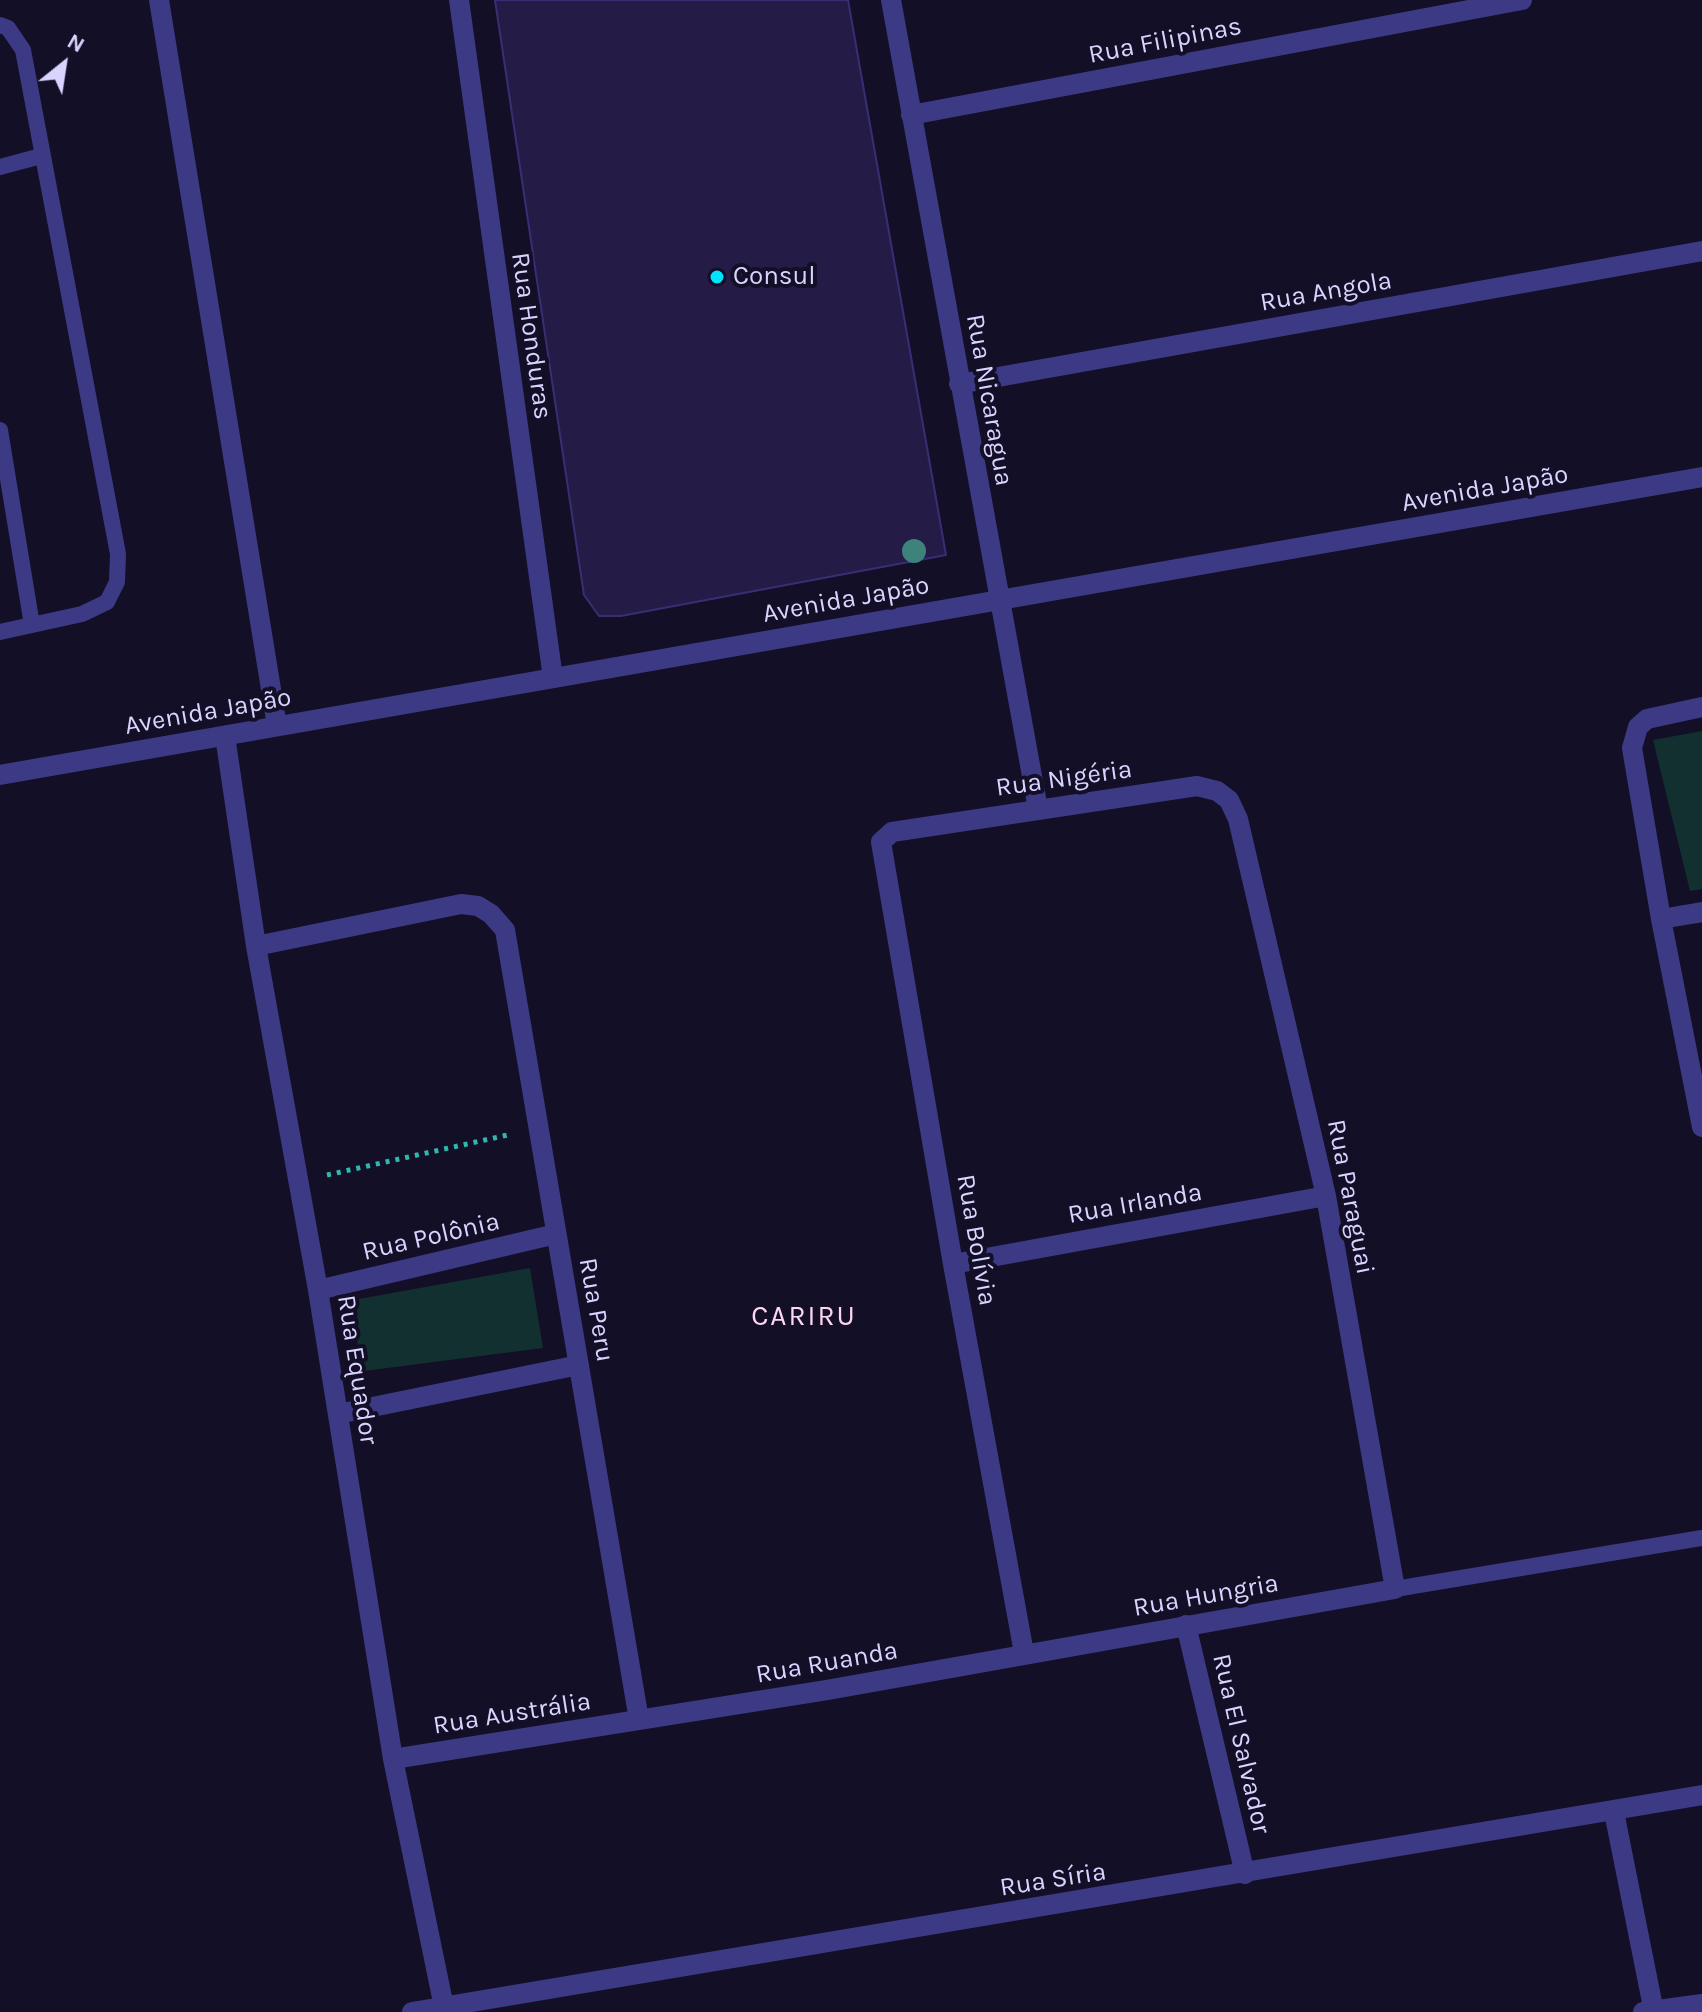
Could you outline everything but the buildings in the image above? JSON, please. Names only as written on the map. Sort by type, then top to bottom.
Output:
[{"type":"street","points":[[159,0],[277,726]]},
{"type":"street","name":"Rua Honduras","points":[[459,0],[553,678]]},
{"type":"street","name":"Rua Nicaragua","points":[[891,0],[1038,809]]},
{"type":"street","name":"Rua Filipinas","points":[[911,115],[1522,0]]},
{"type":"street","name":"Rua Angola","points":[[959,384],[1702,251]]},
{"type":"street","name":"Avenida Japão","points":[[0,775],[1702,477]]},
{"type":"street","points":[[1702,707],[1647,719],[1638,727],[1632,748],[1661,919],[1702,1127]]},
{"type":"street","name":"Rua Equador","points":[[225,736],[256,946],[318,1290],[393,1759],[445,2010]]},
{"type":"street","name":"Rua Nigéria","points":[[884,837],[892,832],[1197,786],[1217,791],[1229,800],[1238,819]]},
{"type":"street","name":"Rua Paraguai","points":[[1238,819],[1326,1196],[1395,1589]]},
{"type":"street","name":"Rua Bolívia","points":[[884,837],[881,850],[1024,1653]]},
{"type":"street","name":"Rua Peru","points":[[256,946],[461,904],[478,906],[491,914],[505,930],[639,1720]]},
{"type":"street","points":[[1661,919],[1702,912]]},
{"type":"street","name":"Rua Irlanda","points":[[953,1264],[1326,1196]]},
{"type":"street","name":"Rua Polônia","points":[[318,1290],[556,1234]]},
{"type":"street","points":[[338,1414],[579,1365]]},
{"type":"street","name":"Rua Hungria","points":[[1024,1653],[1395,1589]]},
{"type":"street","name":"Rua El Salvador","points":[[1186,1625],[1245,1874]]},
{"type":"street","name":"Rua Ruanda","points":[[639,1720],[827,1690],[1024,1653]]},
{"type":"street","name":"Rua Austrália","points":[[393,1759],[639,1720]]},
{"type":"street","name":"Rua Síria","points":[[412,2012],[445,2010],[1702,1795]]},
{"type":"street","points":[[1614,1812],[1650,2011],[1702,2004]]},
{"type":"lane","points":[[0,25],[8,28],[23,50],[118,554],[117,582],[107,602],[82,614],[0,632]]},
{"type":"lane","points":[[0,167],[41,156]]},
{"type":"lane","points":[[0,430],[32,625]]},
{"type":"lane","points":[[1395,1589],[1702,1538]]},
{"type":"path","points":[[298,1181],[539,1128]]},
{"type":"green space","points":[[1702,731],[1702,889],[1690,891],[1653,740]]},
{"type":"green space","points":[[530,1268],[543,1348],[364,1371],[348,1301]]},
{"type":"place","name":"Consul","points":[[717,277]]},
{"type":"district","name":"CARIRU","points":[[804,1317]]}]
